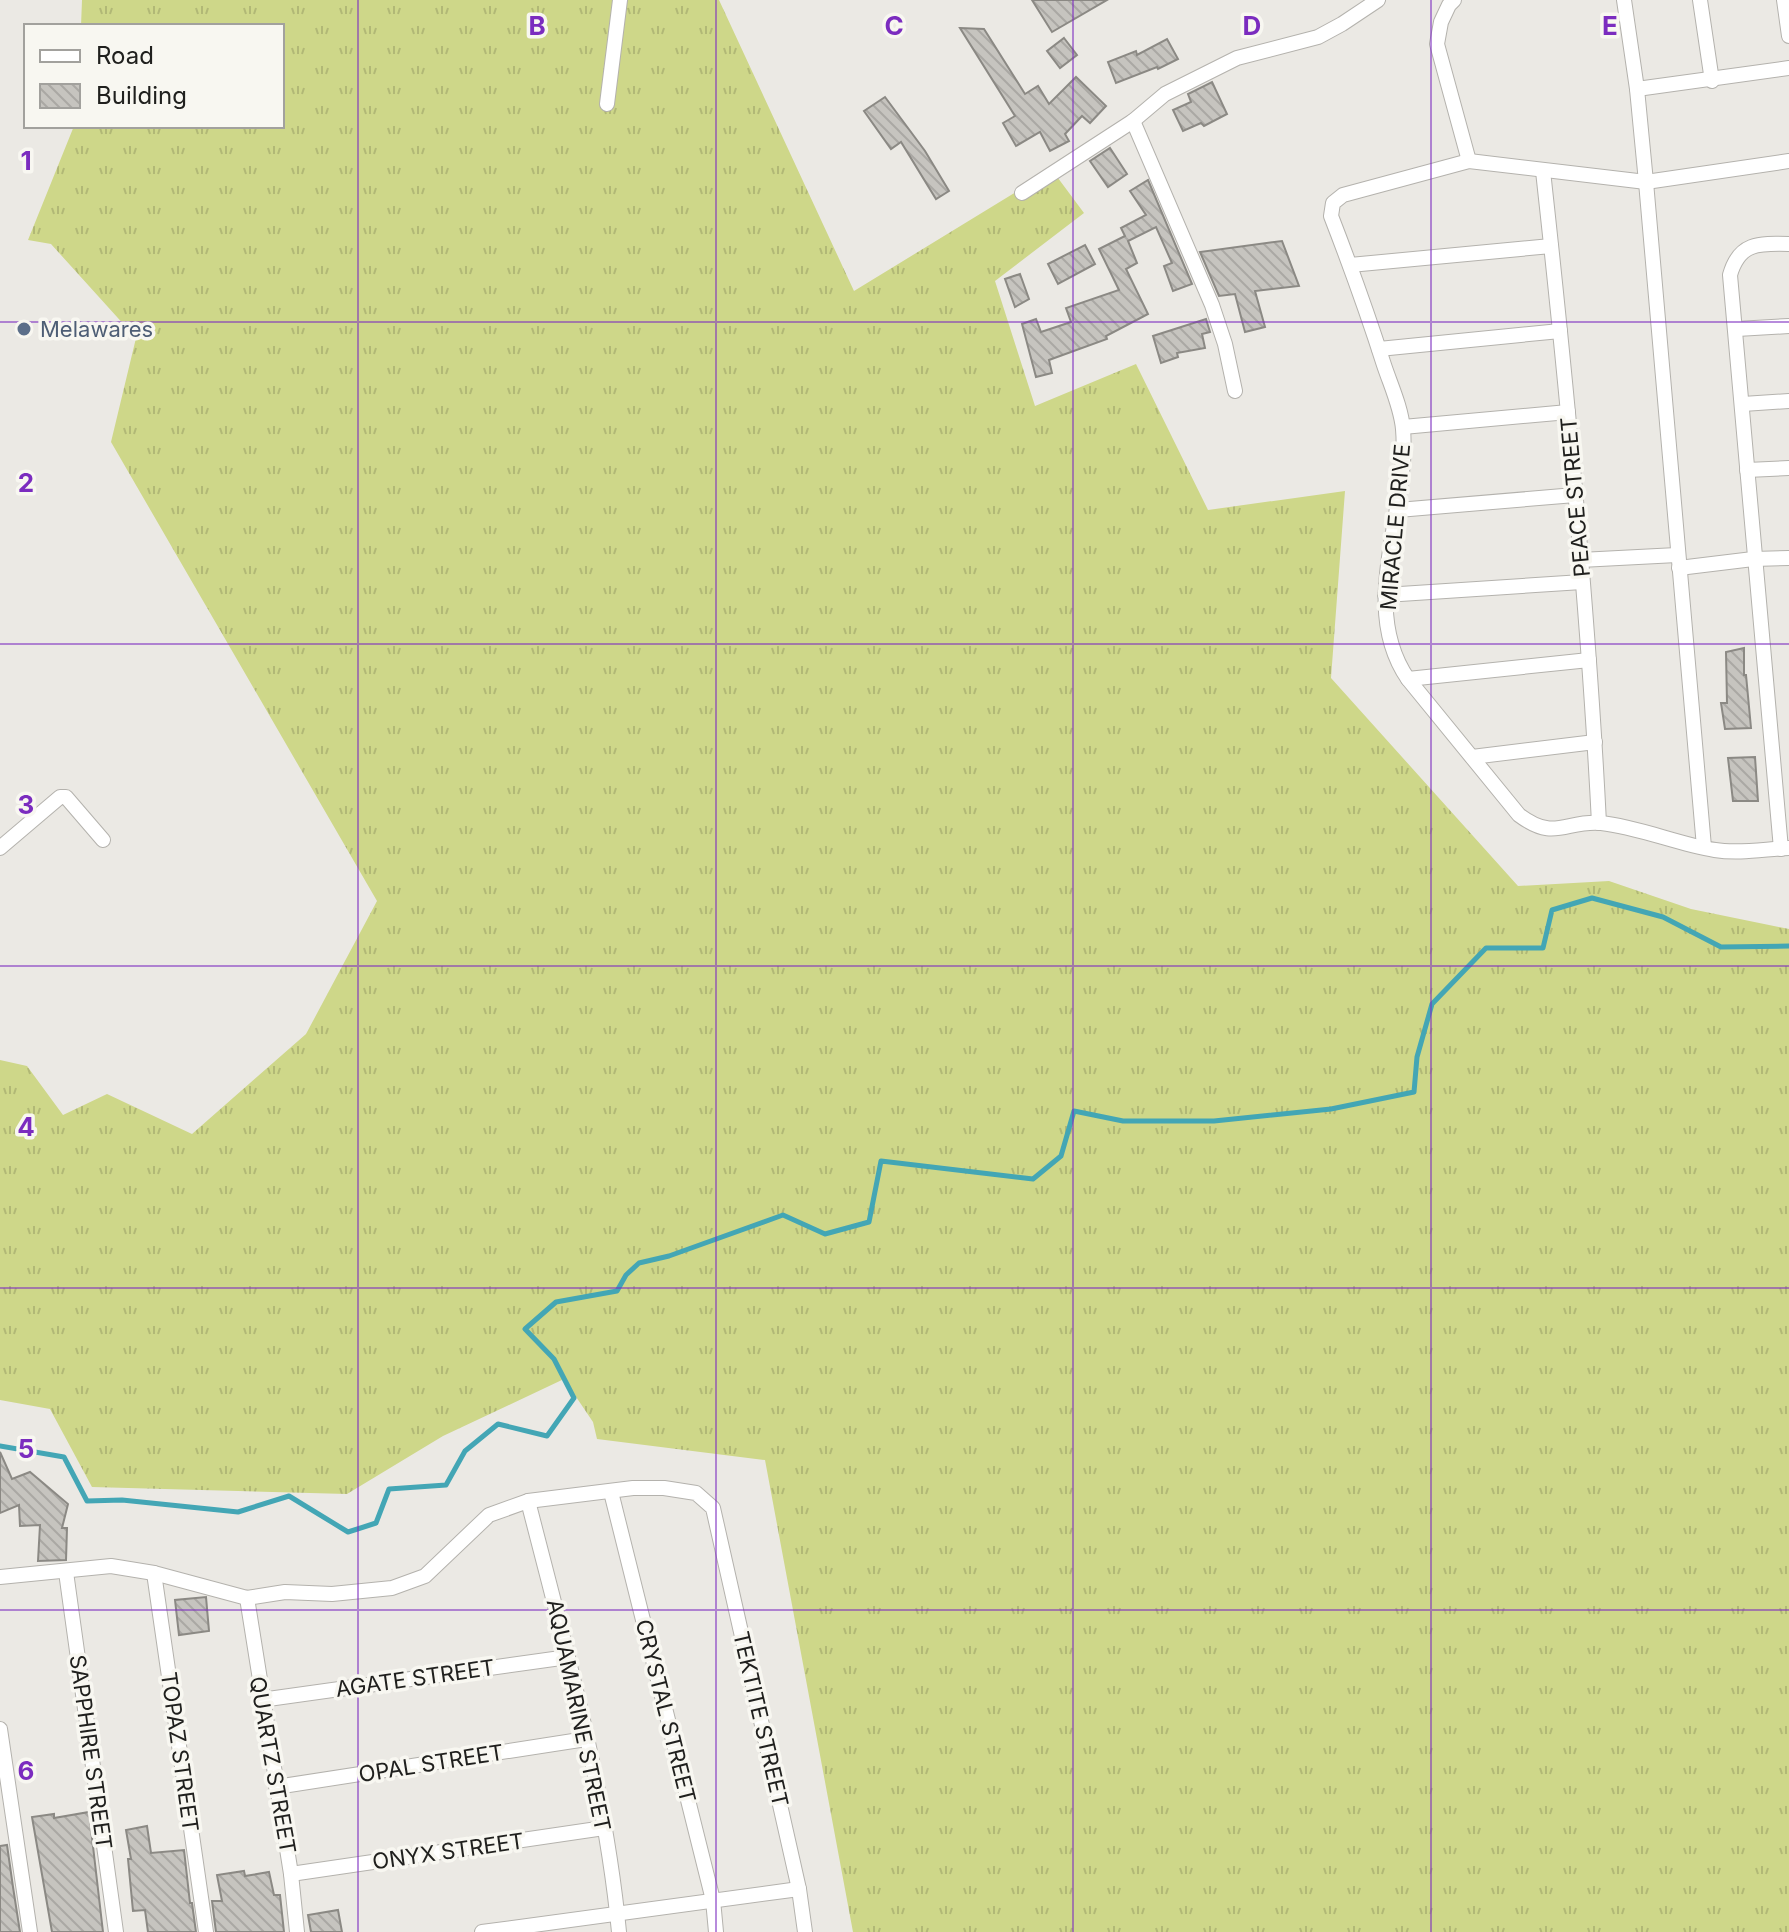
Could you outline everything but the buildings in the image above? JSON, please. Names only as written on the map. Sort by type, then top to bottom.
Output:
[{"type":"street","points":[[607,104],[620,0]]},
{"type":"street","points":[[1022,193],[1133,121],[1165,94],[1237,58],[1318,37],[1378,0]]},
{"type":"street","points":[[1454,0],[1441,22],[1437,44],[1469,161]]},
{"type":"street","points":[[1624,0],[1646,182],[1704,847]]},
{"type":"street","points":[[1700,0],[1712,81]]},
{"type":"street","points":[[1784,0],[1789,36]]},
{"type":"street","points":[[1637,89],[1789,68]]},
{"type":"street","points":[[1133,121],[1212,305],[1225,344],[1235,391]]},
{"type":"street","name":"MIRACLE DRIVE","points":[[1785,848],[1716,851],[1599,823],[1553,829],[1534,826],[1519,815],[1408,679],[1395,660],[1385,595],[1398,510],[1403,427],[1379,349],[1331,216],[1333,203],[1343,195],[1469,161],[1646,182],[1789,161]]},
{"type":"street","name":"PEACE STREET","points":[[1543,171],[1568,412],[1599,823]]},
{"type":"street","points":[[1785,848],[1753,559],[1737,329],[1730,275],[1735,258],[1749,247],[1789,244]]},
{"type":"street","points":[[1350,265],[1551,246]]},
{"type":"street","points":[[1737,329],[1789,326]]},
{"type":"street","points":[[1379,349],[1560,331]]},
{"type":"street","points":[[1743,404],[1789,401]]},
{"type":"street","points":[[1403,427],[1568,412]]},
{"type":"street","points":[[1747,470],[1789,468]]},
{"type":"street","points":[[1398,510],[1575,495]]},
{"type":"street","points":[[1580,560],[1789,558]]},
{"type":"street","points":[[1385,595],[1582,582]]},
{"type":"street","points":[[1408,679],[1589,660]]},
{"type":"street","points":[[1472,757],[1595,742]]},
{"type":"street","points":[[0,848],[60,797],[66,797],[103,840]]},
{"type":"street","name":"TEKTITE STREET","points":[[611,1492],[664,1488],[696,1493],[713,1508],[799,1889],[805,1932]]},
{"type":"street","points":[[0,1577],[111,1566],[154,1573],[247,1598],[285,1592],[332,1594],[392,1588],[425,1576],[489,1515],[528,1501],[611,1492]]},
{"type":"street","name":"CRYSTAL STREET","points":[[611,1492],[713,1900],[716,1932]]},
{"type":"street","name":"AQUAMARINE STREET","points":[[528,1501],[586,1739],[604,1828],[619,1932]]},
{"type":"street","name":"SAPPHIRE STREET","points":[[66,1572],[116,1932]]},
{"type":"street","name":"TOPAZ STREET","points":[[154,1573],[206,1932]]},
{"type":"street","name":"QUARTZ STREET","points":[[247,1598],[291,1874],[297,1932]]},
{"type":"street","name":"AGATE STREET","points":[[261,1700],[568,1657]]},
{"type":"street","points":[[0,1729],[30,1932]]},
{"type":"street","name":"OPAL STREET","points":[[276,1787],[586,1739]]},
{"type":"street","name":"ONYX STREET","points":[[291,1874],[604,1828]]},
{"type":"street","points":[[482,1932],[799,1889]]},
{"type":"green space","points":[[82,0],[719,0],[854,291],[1052,170],[1084,213],[995,281],[1035,406],[1136,364],[1208,510],[1345,491],[1331,678],[1518,886],[1609,881],[1691,909],[1789,929],[1789,1932],[853,1932],[765,1460],[597,1439],[593,1422],[564,1379],[443,1436],[347,1494],[92,1487],[50,1409],[0,1400],[0,1060],[27,1066],[63,1115],[107,1094],[192,1134],[306,1034],[377,901],[111,442],[136,338],[51,244],[28,240],[73,128],[284,128],[284,24],[81,24]]},
{"type":"waterway","points":[[0,1446],[64,1457],[87,1501],[122,1500],[238,1512],[289,1496],[348,1532],[376,1523],[389,1489],[446,1485],[465,1451],[498,1424],[547,1436],[574,1398],[554,1359],[525,1329],[556,1302],[617,1291],[626,1275],[639,1263],[669,1256],[783,1215],[825,1234],[869,1222],[881,1161],[1033,1179],[1061,1156],[1074,1111],[1123,1121],[1214,1121],[1331,1109],[1414,1092],[1417,1057],[1432,1004],[1486,948],[1543,948],[1552,910],[1592,898],[1663,917],[1721,947],[1789,946]]},
{"type":"place","name":"Melawares","points":[[24,329]]}]
